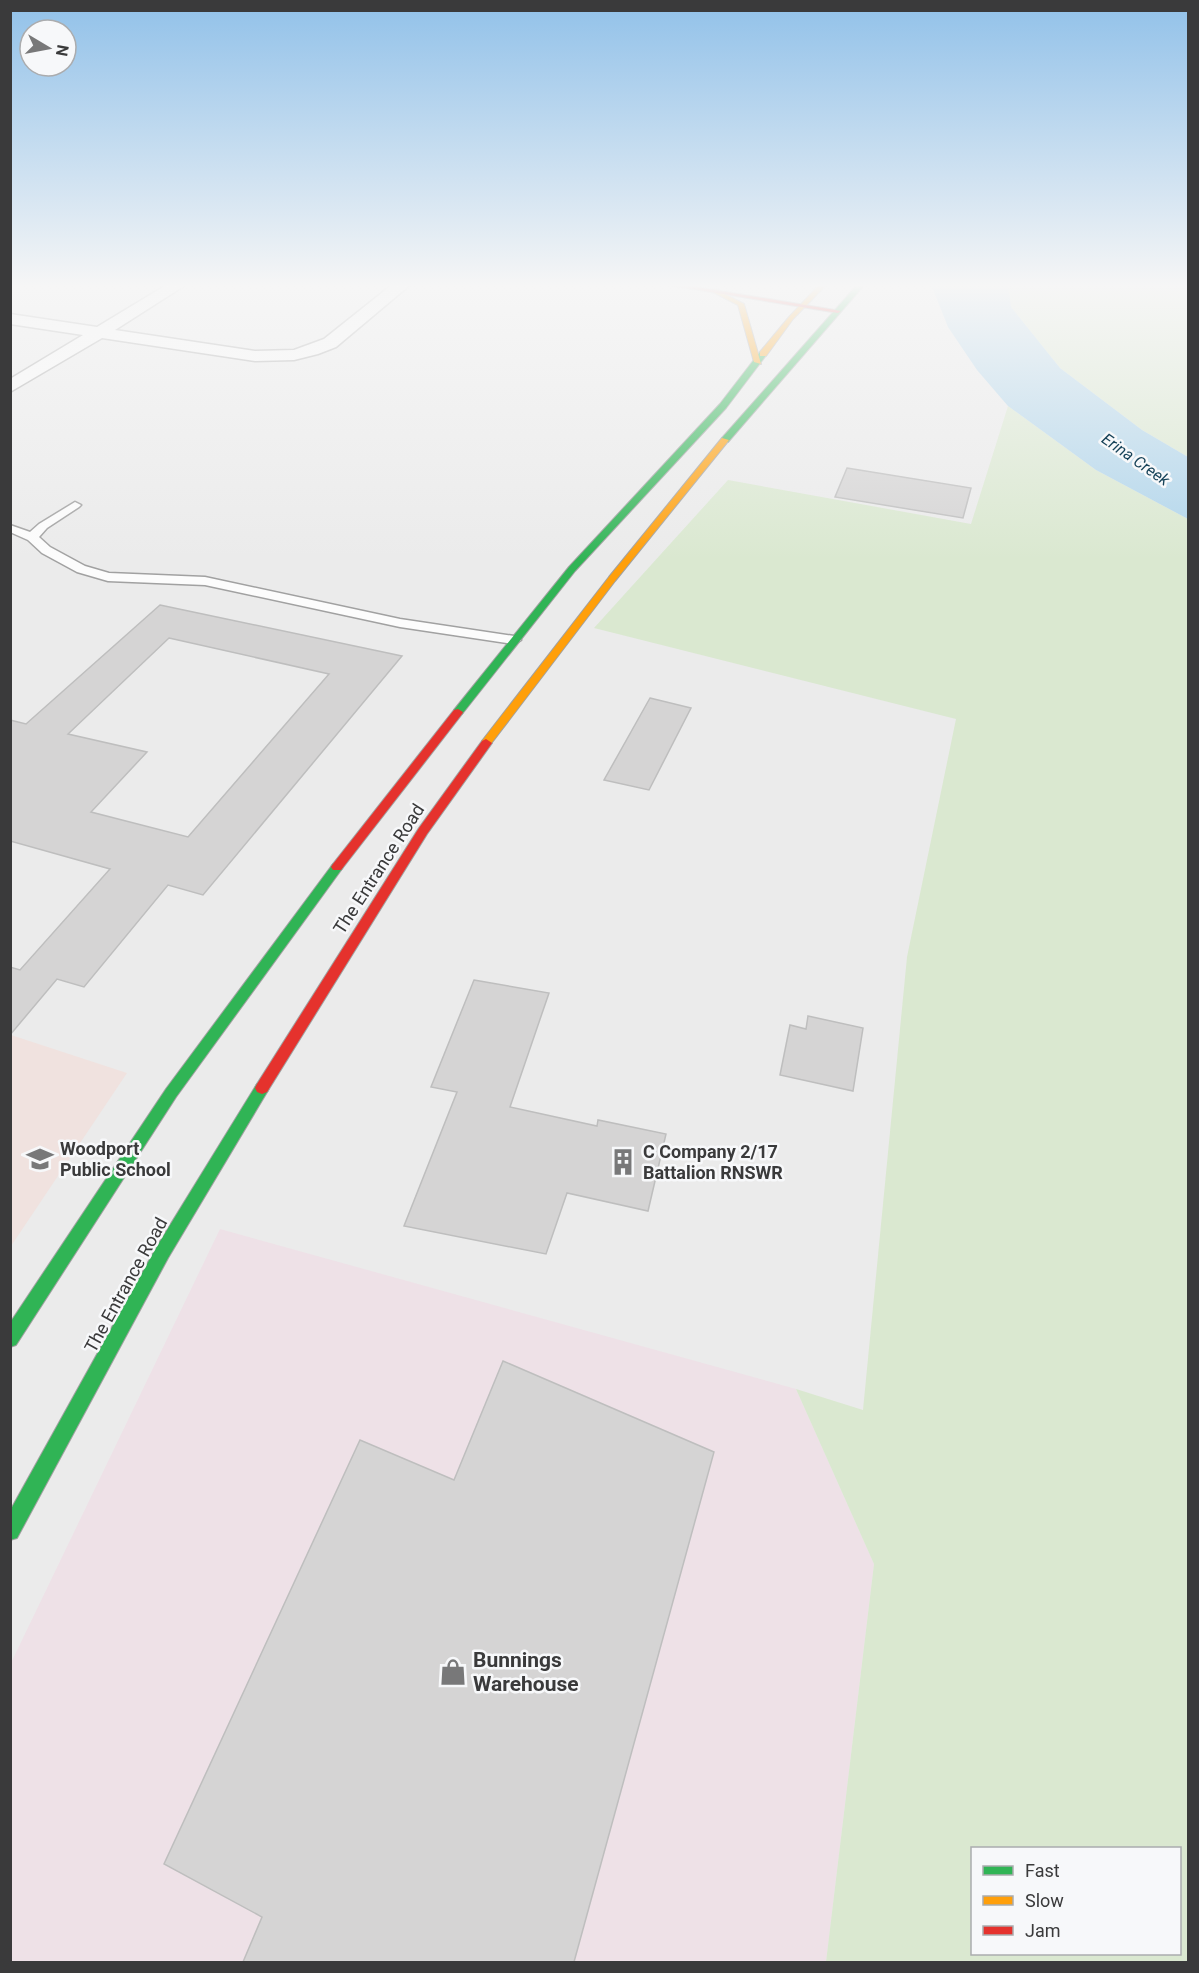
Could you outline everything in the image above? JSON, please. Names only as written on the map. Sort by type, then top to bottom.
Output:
[{"type":"main road","name":"The Entrance Road","points":[[10,1339],[171,1093],[374,817],[572,569],[723,406],[747,376]]},
{"type":"main road","name":"The Entrance Road","points":[[10,1531],[162,1253],[313,1003],[423,831],[521,695],[612,579],[781,376]]},
{"type":"street","points":[[10,387],[28,376]]},
{"type":"lane","points":[[18,532],[43,526],[75,505]]},
{"type":"lane","points":[[18,532],[81,569],[108,577],[205,581],[400,623],[514,640]]},
{"type":"shaded area","name":"Woodport Public School","points":[[10,1035],[127,1073],[11,1246]]},
{"type":"shaded area","points":[[220,1229],[796,1389],[874,1564],[826,1962],[11,1962],[10,1665]]},
{"type":"green space","points":[[1071,376],[1188,376],[1188,457],[1142,430]]},
{"type":"green space","points":[[1008,406],[1096,470],[1188,519],[1188,1962],[826,1962],[874,1564],[796,1389],[863,1410],[907,957],[956,719],[594,628],[728,480],[971,524]]},
{"type":"water","name":"Erina Creek","points":[[982,376],[1071,376],[1142,430],[1188,457],[1188,519],[1096,470],[1008,406]]},
{"type":"building","points":[[847,468],[971,488],[963,518],[835,497]]},
{"type":"building","points":[[160,605],[402,656],[203,895],[168,885],[84,987],[57,979],[10,1035],[10,967],[20,970],[110,869],[10,841],[10,720],[26,724]],"holes":[[[169,638],[329,674],[188,837],[91,812],[147,752],[68,734]]]},
{"type":"building","points":[[650,698],[691,708],[649,790],[604,780]]},
{"type":"building","points":[[474,980],[549,993],[510,1107],[597,1126],[598,1120],[666,1134],[648,1211],[567,1193],[546,1254],[404,1226],[457,1092],[431,1087]]},
{"type":"building","points":[[808,1016],[863,1028],[853,1091],[780,1075],[790,1025],[806,1029]]},
{"type":"building","name":"Bunnings Warehouse","points":[[503,1361],[714,1452],[574,1962],[243,1962],[262,1917],[164,1864],[360,1440],[454,1480]]},
{"type":"traffic: fast","points":[[458,712],[572,569],[723,406],[746,376]]},
{"type":"traffic: fast","points":[[725,440],[781,376]]},
{"type":"traffic: fast","points":[[10,1339],[171,1093],[337,867]]},
{"type":"traffic: fast","points":[[10,1531],[162,1253],[262,1088]]},
{"type":"traffic: slow","points":[[486,743],[612,579],[725,440]]},
{"type":"traffic: jam","points":[[337,867],[458,712]]},
{"type":"traffic: jam","points":[[262,1088],[423,831],[486,743]]},
{"type":"place","name":"Woodport Public School","points":[[40,1159]]},
{"type":"place","name":"C Company 2/17 Battalion RNSWR","points":[[623,1162]]},
{"type":"place","name":"Bunnings Warehouse","points":[[453,1672]]}]
